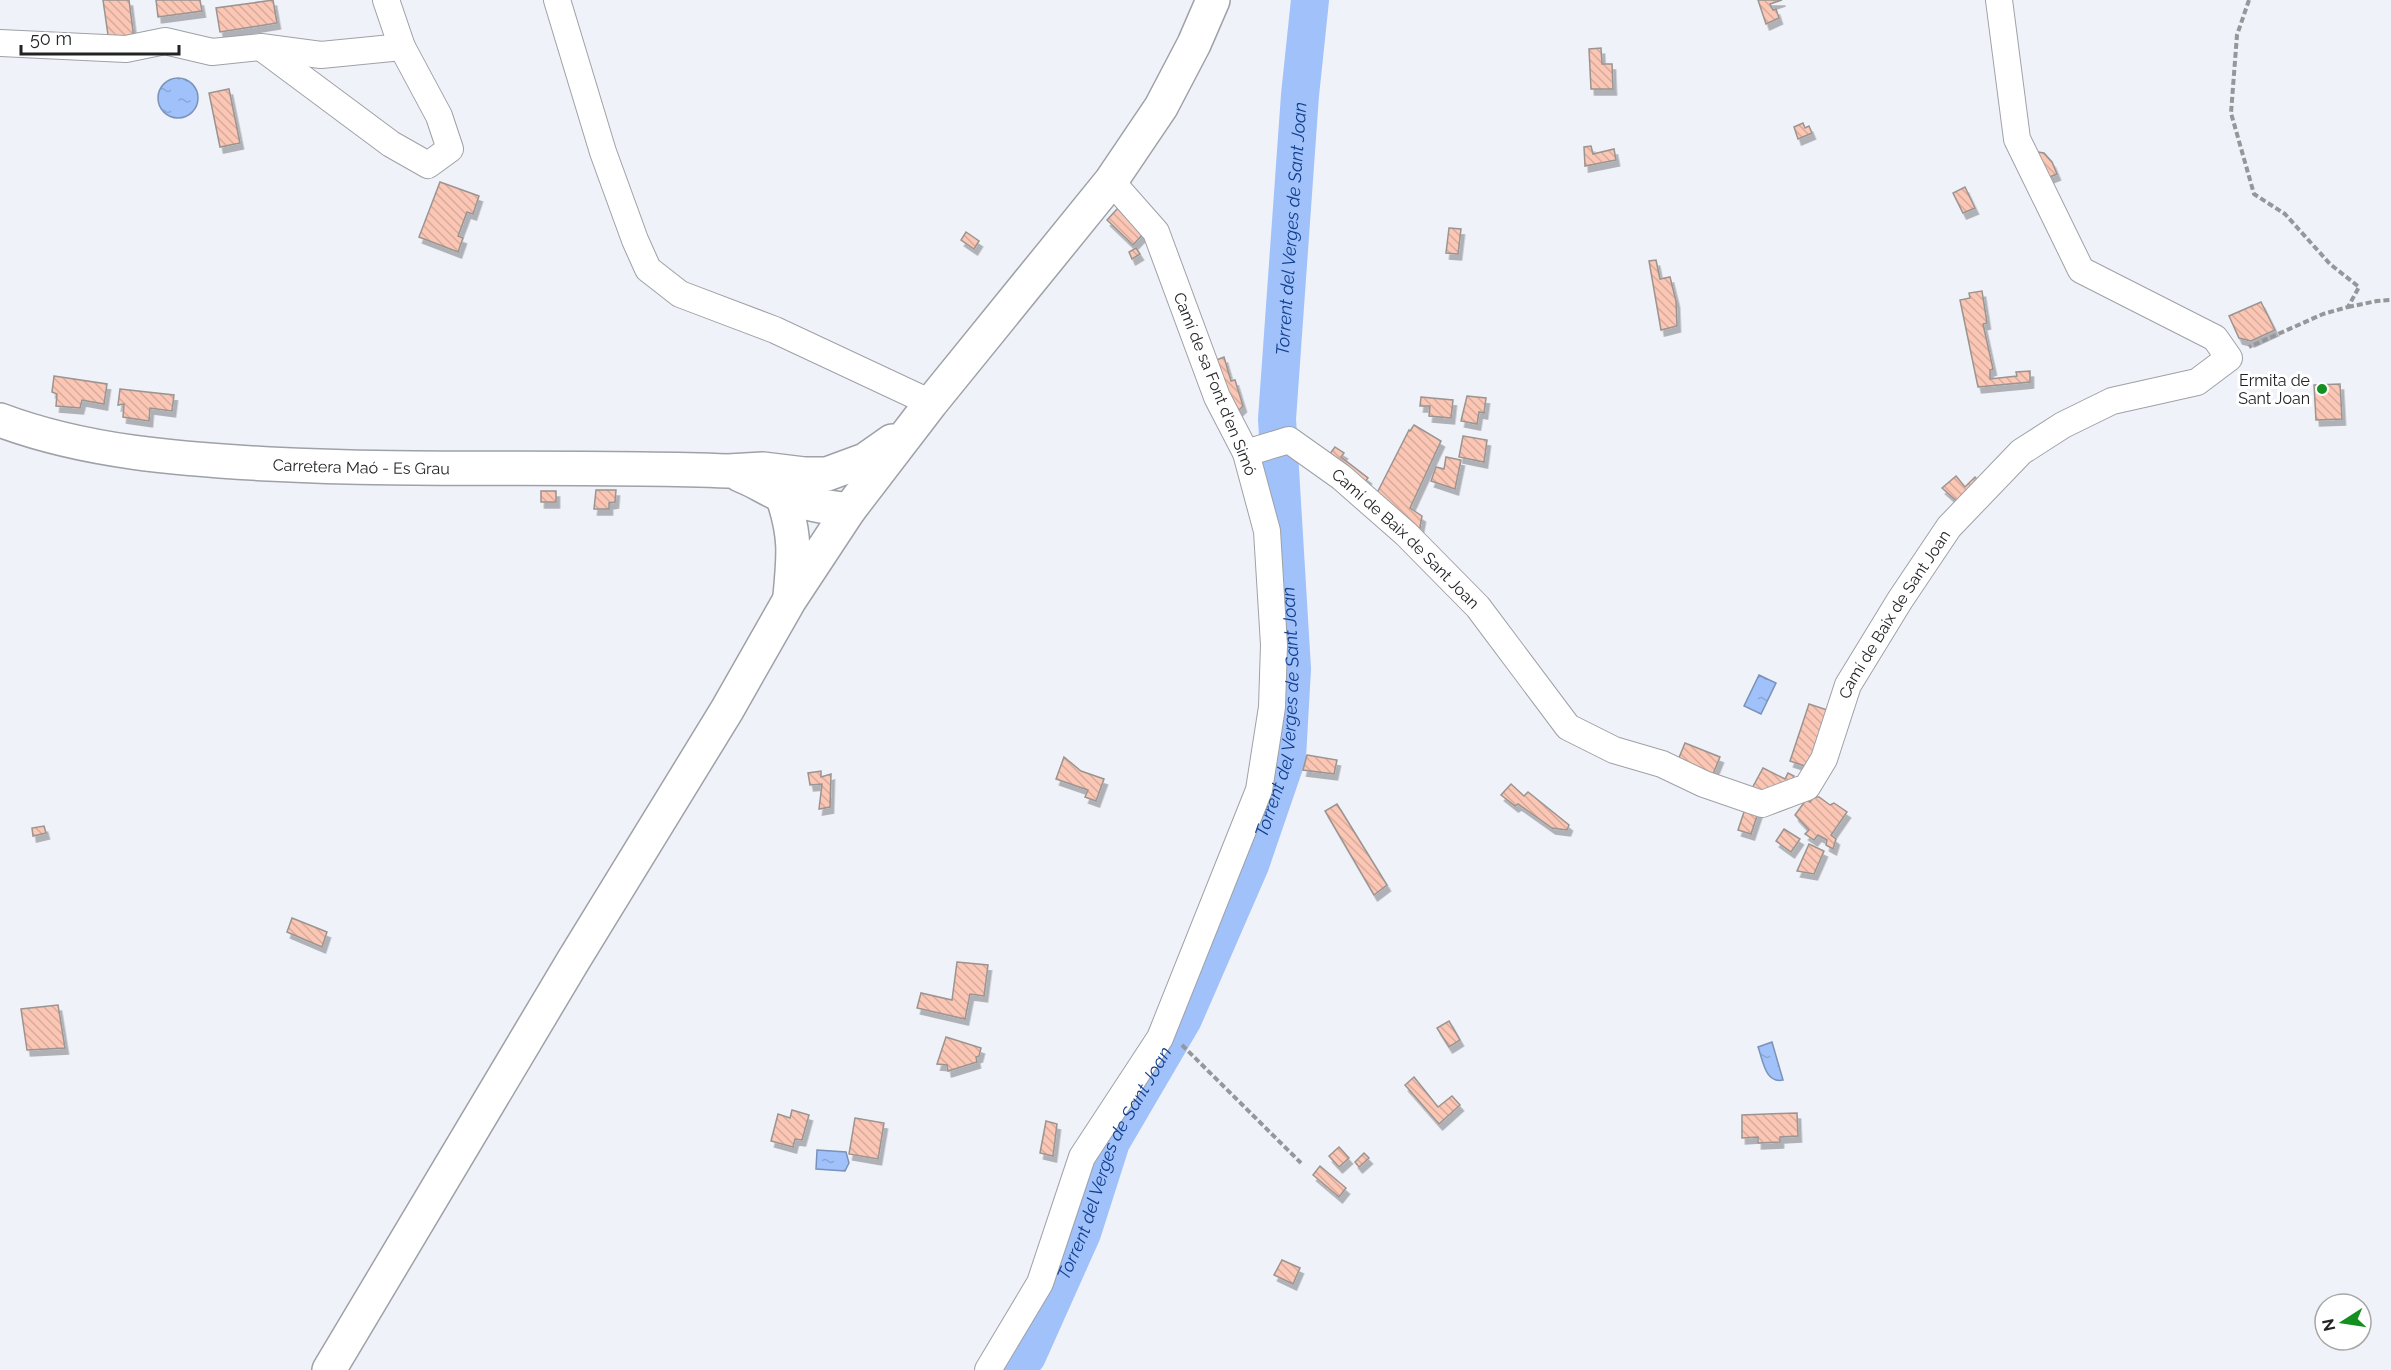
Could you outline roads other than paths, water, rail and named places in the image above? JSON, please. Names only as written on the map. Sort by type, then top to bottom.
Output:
[{"type":"main road","points":[[329,1370],[573,961],[727,710],[789,601],[849,510],[922,415],[1111,181],[1161,107],[1194,44],[1213,0]]},
{"type":"main road","points":[[789,601],[795,551],[791,522],[793,485],[865,460],[922,415]]},
{"type":"main road","name":"Carretera Maó - Es Grau","points":[[0,420],[60,438],[176,458],[353,469],[728,471],[762,483],[793,485],[804,503],[849,510]]},
{"type":"street","points":[[261,47],[391,144],[428,165],[450,149],[439,116],[402,47],[387,0]]},
{"type":"street","points":[[556,0],[603,152],[648,269],[680,294],[775,330],[922,415]]},
{"type":"street","name":"Camí de Baix de Sant Joan","points":[[1268,447],[1341,477],[1406,534],[1478,607],[1568,727],[1614,750],[1662,764],[1704,784],[1762,804],[1807,787],[1824,759],[1848,684],[1900,600],[1948,527],[2021,452],[2063,425],[2112,401],[2197,382],[2229,358],[2215,338],[2081,270],[2017,139],[1999,0]]},
{"type":"street","points":[[0,43],[126,49],[165,41],[212,52],[261,47],[321,55],[402,47]]},
{"type":"street","name":"Camí de sa Font d'en Simó","points":[[988,1370],[1040,1283],[1082,1157],[1160,1038],[1259,790],[1272,707],[1274,645],[1267,531],[1268,447],[1217,397],[1156,232],[1111,181]]},
{"type":"water","points":[[178,78],[186,79],[192,84],[197,90],[197,106],[192,112],[186,117],[178,118],[170,117],[164,112],[159,106],[158,98],[159,90],[164,84],[170,79]]},
{"type":"water","points":[[1759,675],[1776,683],[1761,714],[1744,706]]},
{"type":"water","points":[[1772,1042],[1783,1080],[1777,1080],[1768,1075],[1758,1047]]},
{"type":"water","points":[[817,1150],[846,1152],[849,1163],[845,1171],[816,1169]]},
{"type":"waterway","name":"Torrent del Verges de Sant Joan","points":[[1016,1370],[1027,1356],[1082,1233],[1111,1142],[1183,1019],[1250,865],[1287,757],[1292,669],[1277,419],[1300,95],[1310,0]]},
{"type":"place","name":"Ermita de Sant Joan","points":[[2322,389]]}]
